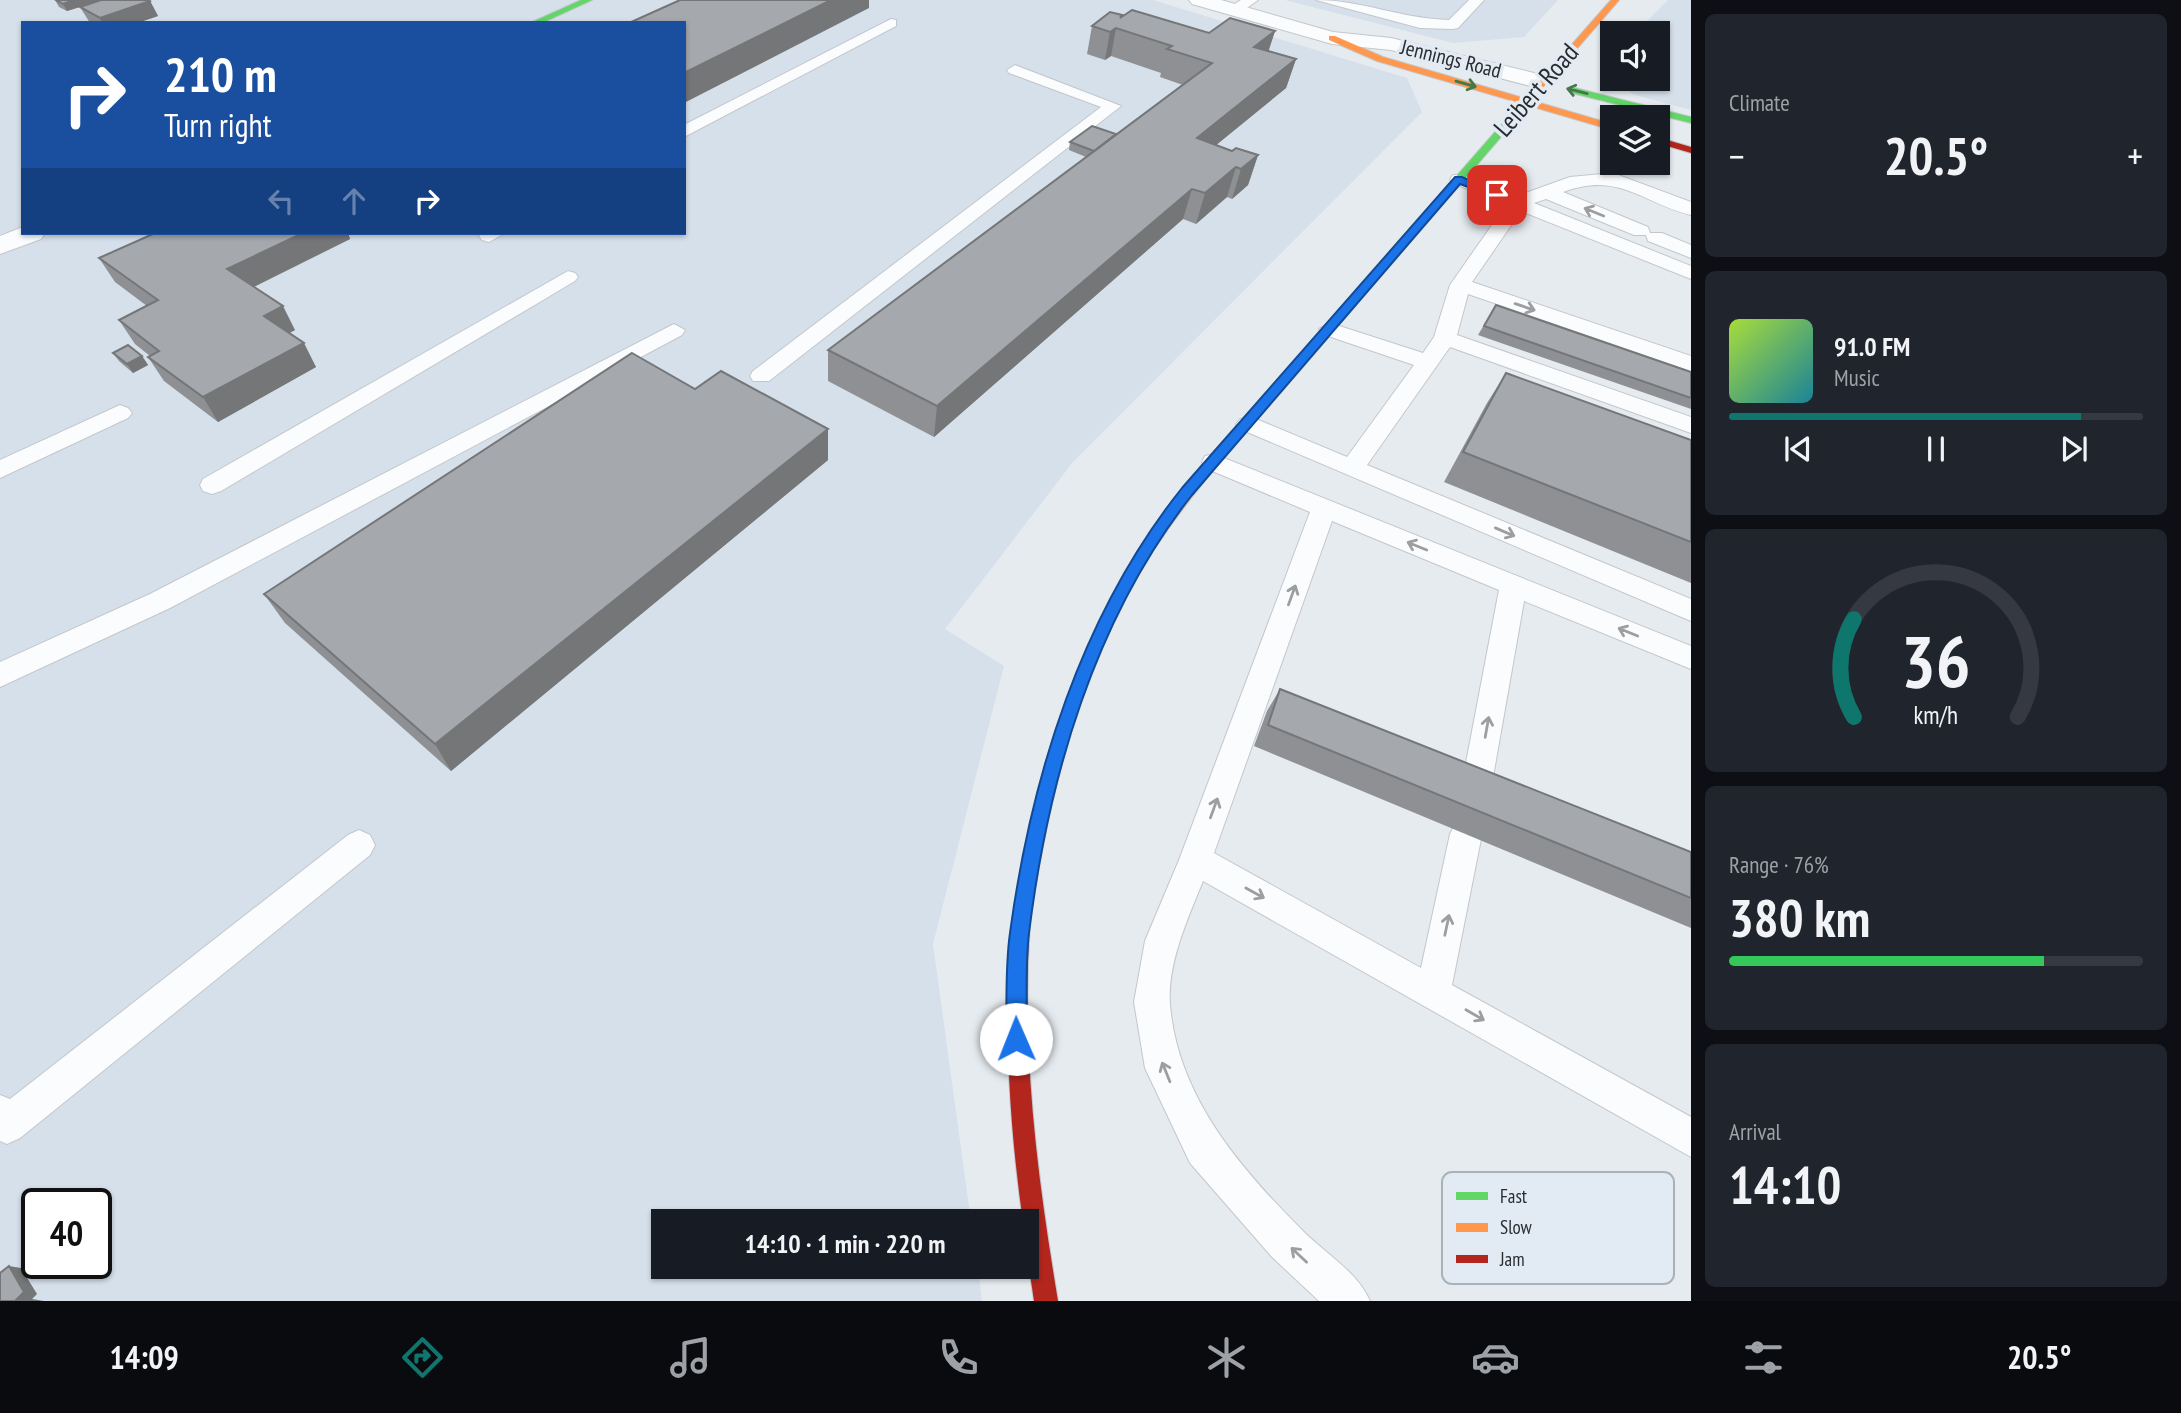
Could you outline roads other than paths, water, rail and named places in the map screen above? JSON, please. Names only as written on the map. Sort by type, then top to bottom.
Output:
[{"type":"street","points":[[539,21],[588,0]]},
{"type":"street","name":"Jennings Road","points":[[1199,0],[1243,5],[1380,59],[1600,124]]},
{"type":"street","name":"Leibert Road","points":[[1046,1301],[1021,1114],[1016,1016],[1019,934],[1033,848],[1059,744],[1089,658],[1107,617],[1163,523],[1615,0]]},
{"type":"street","name":"Jennings Road","points":[[1332,38],[1391,44],[1691,120]]},
{"type":"street","points":[[1670,144],[1691,150]]},
{"type":"street","points":[[0,246],[27,235]]},
{"type":"lane","points":[[1324,0],[1420,24],[1454,25],[1477,0]]},
{"type":"lane","points":[[686,131],[891,23]]},
{"type":"lane","points":[[761,376],[1113,106],[1015,70]]},
{"type":"lane","points":[[1352,468],[1446,338],[1460,285],[1517,203],[1576,181],[1613,178],[1691,209]]},
{"type":"lane","points":[[1459,180],[1691,273]]},
{"type":"lane","points":[[1546,192],[1691,251]]},
{"type":"lane","points":[[212,485],[568,277]]},
{"type":"lane","points":[[1460,285],[1691,364]]},
{"type":"lane","points":[[1329,329],[1430,363]]},
{"type":"lane","points":[[0,675],[160,601],[674,330]]},
{"type":"lane","points":[[1446,338],[1691,425]]},
{"type":"lane","points":[[0,470],[120,413]]},
{"type":"lane","points":[[1248,424],[1691,610]]},
{"type":"lane","points":[[1214,462],[1691,658]]},
{"type":"lane","points":[[1324,508],[1195,860],[1162,941],[1152,1002],[1163,1068],[1204,1149],[1286,1243],[1349,1301]]},
{"type":"lane","points":[[1583,614],[1598,571]]},
{"type":"lane","points":[[1475,794],[1513,585]]},
{"type":"lane","points":[[1433,992],[1466,834]]},
{"type":"lane","points":[[2,1123],[359,845]]},
{"type":"lane","points":[[1195,860],[1691,1138]]}]
